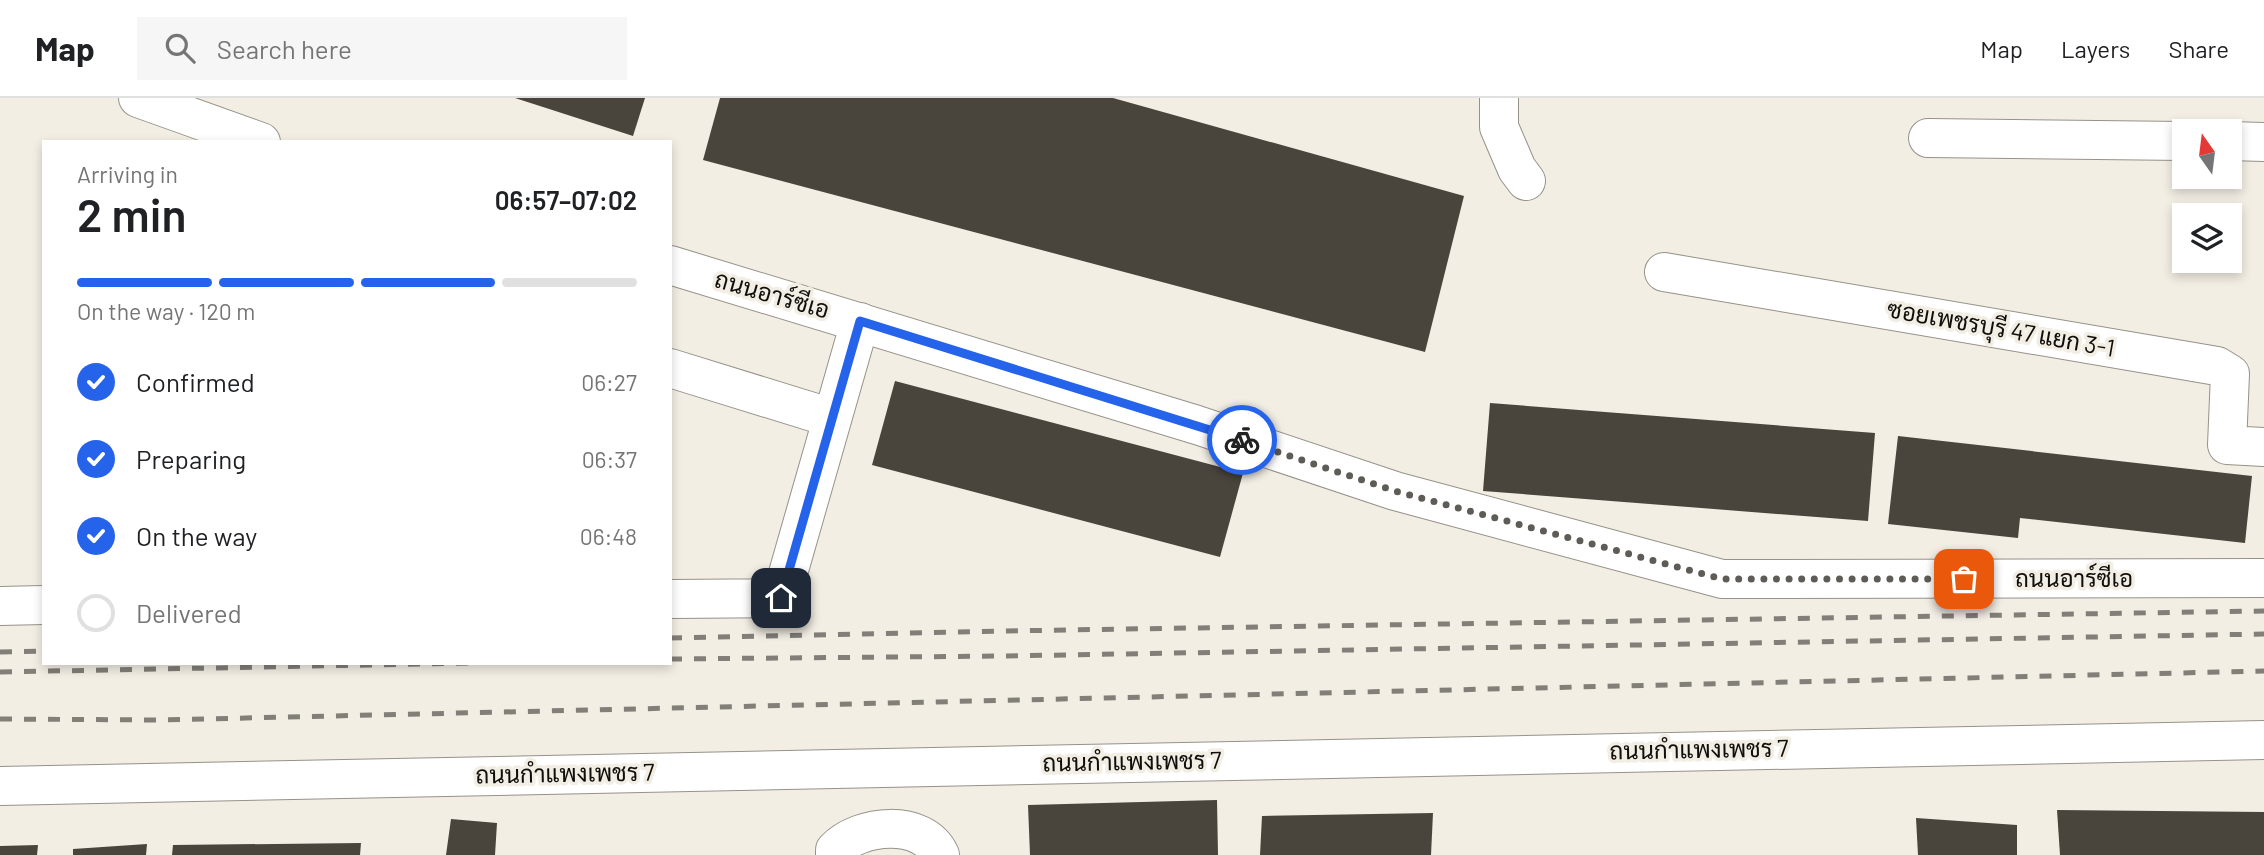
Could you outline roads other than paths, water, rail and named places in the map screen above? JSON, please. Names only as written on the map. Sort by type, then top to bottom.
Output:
[{"type":"street","points":[[138,98],[194,130],[250,140]]},
{"type":"street","points":[[1499,98],[1499,127],[1517,169],[1526,181]]},
{"type":"street","points":[[1928,138],[2172,141]]},
{"type":"street","points":[[2242,141],[2264,142]]},
{"type":"street","name":"ถนนอาร์ซีเอ","points":[[672,266],[1197,425],[1395,491],[1722,579],[2264,578]]},
{"type":"street","name":"ซอยเพชรบุรี 47 แยก 3-1","points":[[1664,272],[2217,366],[2230,374],[2227,445],[2264,447]]},
{"type":"street","points":[[672,599],[781,598],[860,321]]},
{"type":"street","points":[[672,369],[832,418]]},
{"type":"street","points":[[0,606],[42,605]]},
{"type":"street","name":"ถนนกำแพงเพชร 7","points":[[0,786],[2264,740]]},
{"type":"street","points":[[835,855],[835,850],[843,841],[861,833],[882,829],[921,834],[933,843],[940,855]]},
{"type":"railway","points":[[672,638],[2264,611]]},
{"type":"railway","points":[[672,659],[1006,656],[2264,634]]},
{"type":"railway","points":[[0,652],[42,651]]},
{"type":"railway","points":[[0,672],[369,665]]},
{"type":"railway","points":[[0,719],[160,720],[2264,671]]}]
